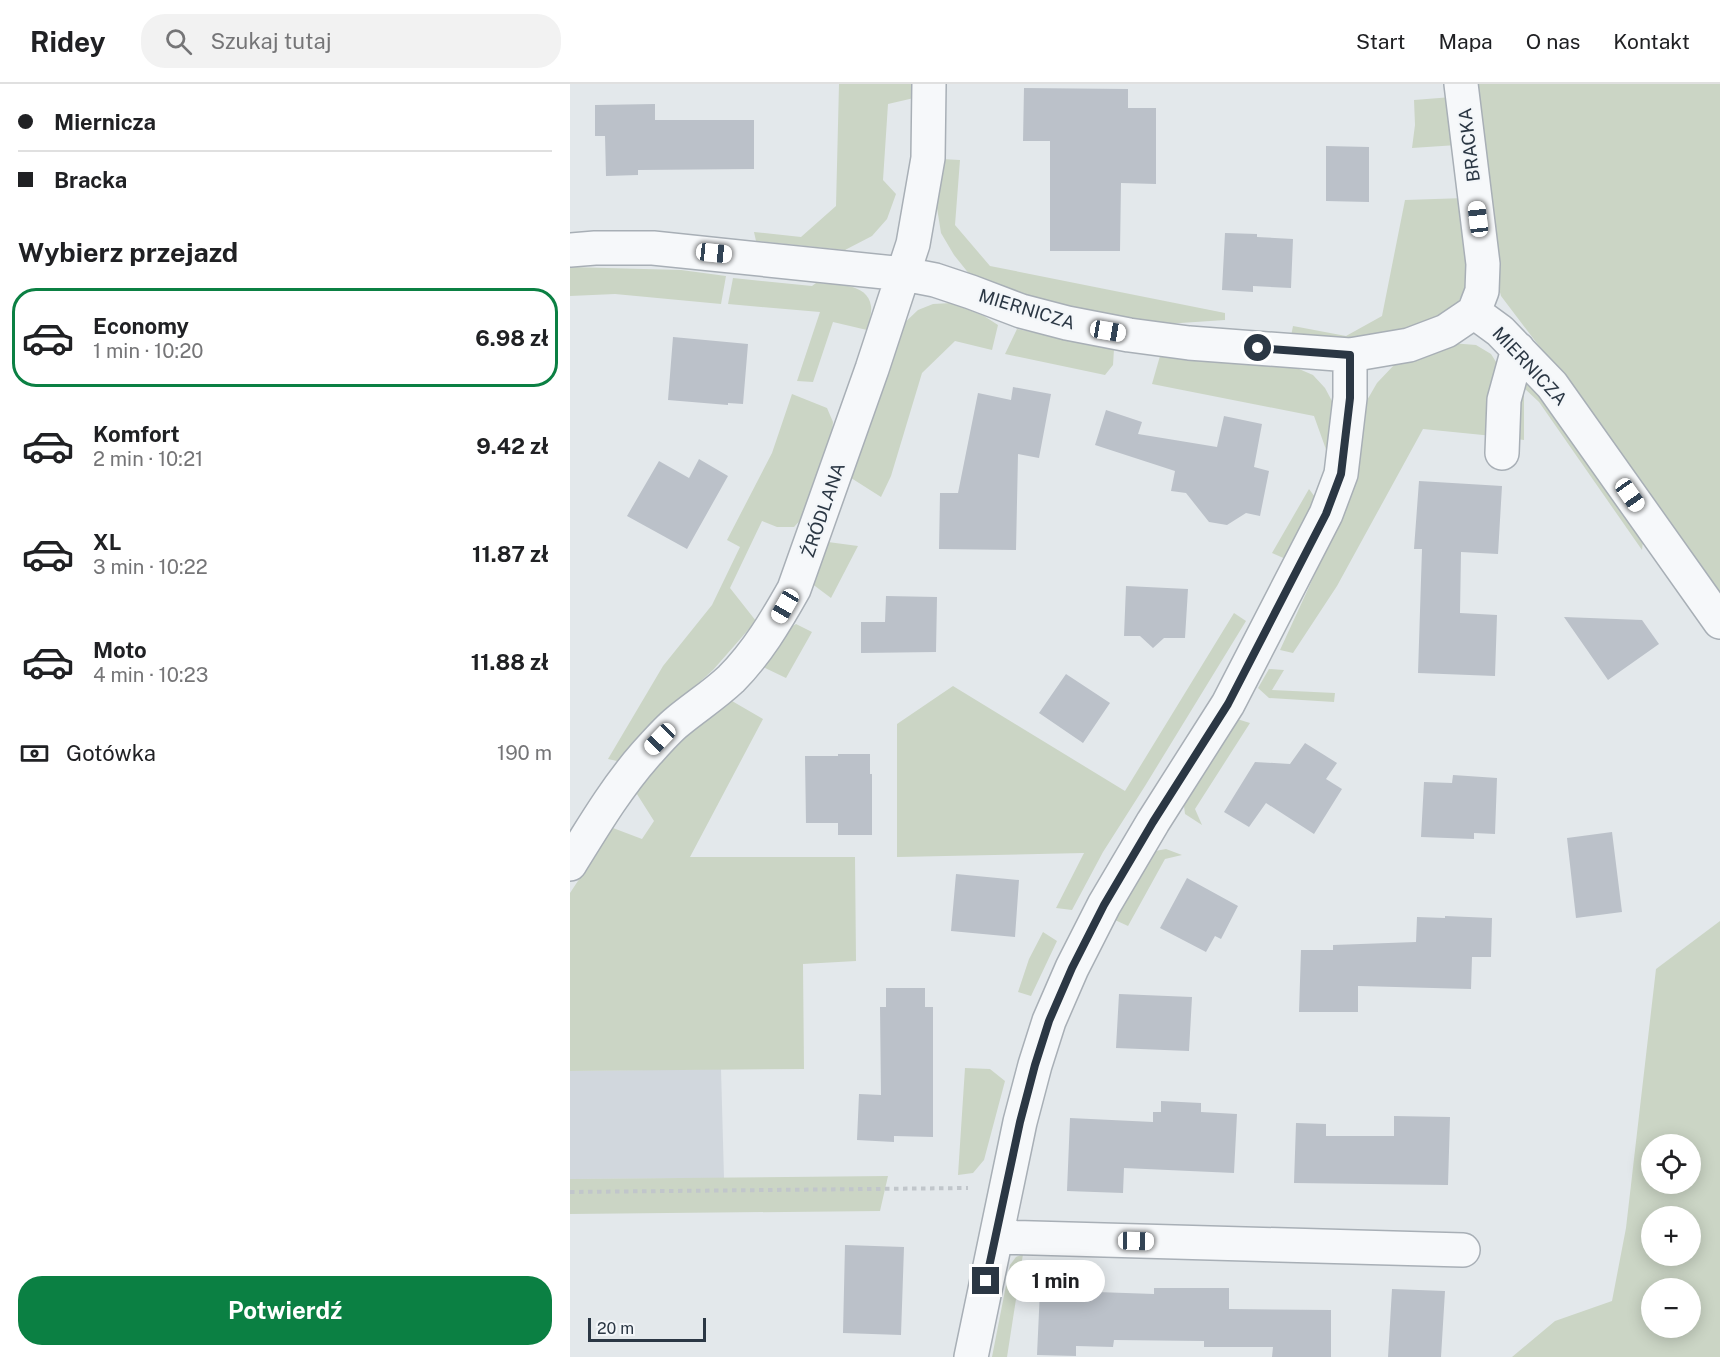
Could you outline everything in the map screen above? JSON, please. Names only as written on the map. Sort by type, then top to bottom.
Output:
[{"type":"street","name":"ŹRÓDLANA","points":[[570,864],[600,815],[645,755],[675,723],[732,678],[756,649],[789,598],[808,554],[914,244],[928,158],[929,84]]},
{"type":"street","name":"BRACKA","points":[[1461,84],[1483,264],[1482,291],[1474,312]]},
{"type":"street","name":"MIERNICZA","points":[[570,250],[652,248],[904,274],[935,280],[1021,311],[1068,324],[1189,343],[1350,355],[1409,345],[1446,332],[1474,312],[1500,331],[1552,385],[1720,622]]},
{"type":"street","points":[[1502,453],[1504,400],[1518,349]]},
{"type":"street","points":[[971,1357],[1020,1122],[1049,1021],[1072,968],[1109,896],[1228,704],[1326,514],[1341,474],[1350,398],[1350,355]]},
{"type":"street","points":[[996,1237],[1463,1250]]},
{"type":"path","points":[[570,1192],[1005,1188]]},
{"type":"shaded area","points":[[721,1069],[724,1178],[570,1179],[570,1071]]},
{"type":"green space","points":[[839,84],[914,84],[914,98],[888,104],[883,180],[896,194],[887,219],[872,236],[845,250],[756,241],[754,232],[801,237],[836,206]]},
{"type":"green space","points":[[1475,84],[1720,84],[1720,602],[1567,383],[1501,296],[1495,273]]},
{"type":"green space","points":[[1452,97],[1457,145],[1412,148],[1415,125],[1414,100]]},
{"type":"green space","points":[[941,159],[960,160],[955,225],[990,266],[1225,313],[1225,320],[1151,325],[1052,308],[970,275],[954,255],[941,233],[937,208],[937,187]]},
{"type":"green space","points":[[1465,198],[1470,281],[1458,302],[1443,316],[1365,342],[1291,336],[1293,326],[1346,336],[1382,316],[1405,200]]},
{"type":"green space","points":[[570,267],[681,270],[726,276],[721,304],[615,294],[570,296]]},
{"type":"green space","points":[[733,278],[812,286],[816,283],[832,284],[857,289],[869,298],[871,306],[867,330],[833,322],[813,382],[797,381],[820,312],[728,304]]},
{"type":"green space","points":[[951,303],[984,316],[998,325],[992,350],[955,341],[922,373],[891,476],[881,497],[848,476],[898,329],[918,310],[933,304]]},
{"type":"green space","points":[[1017,329],[1114,349],[1113,365],[1105,375],[1005,354]]},
{"type":"green space","points":[[1451,343],[1476,345],[1491,354],[1498,365],[1493,436],[1423,429],[1337,586],[1293,653],[1280,650],[1337,526],[1366,402],[1377,383],[1394,365],[1430,349]]},
{"type":"green space","points":[[1160,356],[1292,366],[1313,375],[1325,388],[1333,403],[1328,455],[1314,416],[1152,384]]},
{"type":"green space","points":[[1526,380],[1535,384],[1546,394],[1644,532],[1642,550],[1539,402],[1524,388],[1524,440],[1509,438],[1514,388],[1518,381]]},
{"type":"green space","points":[[792,394],[827,408],[833,422],[831,442],[805,515],[794,527],[777,527],[762,521],[730,588],[756,621],[713,670],[682,698],[627,756],[617,761],[608,759],[663,666],[712,605],[740,547],[727,540],[772,453]]},
{"type":"green space","points":[[1309,489],[1318,501],[1288,560],[1272,553]]},
{"type":"green space","points":[[828,542],[858,546],[831,598],[811,583]]},
{"type":"green space","points":[[1234,613],[1246,621],[1103,852],[1072,910],[1056,908],[1084,853],[897,857],[897,724],[953,686],[1125,791]]},
{"type":"green space","points":[[796,624],[812,632],[786,678],[759,665],[780,634]]},
{"type":"green space","points":[[1269,669],[1284,670],[1272,690],[1335,693],[1334,702],[1269,698],[1258,688]]},
{"type":"green space","points":[[732,701],[763,719],[690,857],[855,857],[856,961],[803,964],[804,1069],[570,1071],[570,893],[613,828],[642,839],[654,821],[635,791],[689,731]]},
{"type":"green space","points":[[1237,719],[1250,723],[1195,809],[1202,825],[1185,814],[1184,806]]},
{"type":"green space","points":[[1166,849],[1182,855],[1165,859],[1128,926],[1115,920],[1155,851]]},
{"type":"green space","points":[[1720,921],[1720,1357],[1512,1357],[1555,1321],[1612,1301],[1626,1228],[1656,969]]},
{"type":"green space","points":[[1043,932],[1057,941],[1031,996],[1018,992],[1029,959]]},
{"type":"green space","points":[[965,1068],[990,1069],[1005,1081],[984,1160],[973,1173],[958,1175]]},
{"type":"green space","points":[[888,1176],[880,1211],[570,1214],[570,1179]]},
{"type":"green space","points":[[1023,1254],[1007,1357],[992,1357],[1010,1265],[1016,1257]]},
{"type":"building","points":[[1024,88],[1128,89],[1128,108],[1156,108],[1156,184],[1121,183],[1120,251],[1050,251],[1050,141],[1023,141]]},
{"type":"building","points":[[655,104],[655,120],[754,120],[754,169],[638,170],[638,175],[606,176],[605,136],[595,136],[595,105]]},
{"type":"building","points":[[1326,146],[1369,147],[1369,202],[1326,201]]},
{"type":"building","points":[[1225,233],[1257,234],[1257,237],[1293,239],[1291,288],[1253,286],[1253,292],[1222,290]]},
{"type":"building","points":[[673,337],[748,344],[743,404],[668,400]]},
{"type":"building","points":[[1013,387],[1051,394],[1039,458],[1018,454],[1016,550],[939,549],[940,493],[958,493],[978,393],[1011,400]]},
{"type":"building","points":[[1106,410],[1142,422],[1138,434],[1217,447],[1224,416],[1262,424],[1254,467],[1269,471],[1260,516],[1246,513],[1227,525],[1209,522],[1186,493],[1171,491],[1175,471],[1095,445]]},
{"type":"building","points":[[699,459],[728,476],[687,549],[627,516],[659,461],[689,478]]},
{"type":"building","points":[[1419,481],[1502,486],[1498,554],[1461,552],[1460,613],[1497,615],[1495,676],[1418,673],[1422,549],[1414,549]]},
{"type":"building","points":[[1126,586],[1188,589],[1185,638],[1164,638],[1153,648],[1140,636],[1124,636]]},
{"type":"building","points":[[886,596],[937,597],[936,652],[861,653],[861,622],[885,622]]},
{"type":"building","points":[[1564,617],[1642,620],[1659,644],[1608,680]]},
{"type":"building","points":[[1066,674],[1110,703],[1083,743],[1039,713]]},
{"type":"building","points":[[1305,743],[1337,763],[1326,779],[1342,789],[1314,834],[1266,803],[1249,827],[1224,812],[1255,762],[1290,764]]},
{"type":"building","points":[[838,754],[870,754],[872,835],[838,835],[838,823],[806,823],[805,756],[838,756]]},
{"type":"building","points":[[1453,775],[1497,778],[1495,834],[1474,833],[1474,839],[1421,837],[1424,782],[1452,783]]},
{"type":"building","points":[[1612,832],[1622,912],[1576,918],[1567,838]]},
{"type":"building","points":[[956,874],[1019,880],[1015,937],[951,931]]},
{"type":"building","points":[[1187,878],[1238,906],[1221,939],[1215,936],[1206,952],[1160,928]]},
{"type":"building","points":[[1445,916],[1492,918],[1491,957],[1472,957],[1471,989],[1358,986],[1358,1012],[1299,1012],[1301,950],[1333,950],[1333,945],[1416,942],[1417,917],[1445,918]]},
{"type":"building","points":[[886,988],[925,988],[925,1007],[933,1007],[933,1137],[894,1136],[894,1142],[857,1140],[859,1094],[881,1095],[880,1007],[886,1007]]},
{"type":"building","points":[[1119,994],[1192,997],[1189,1051],[1116,1048]]},
{"type":"building","points":[[1161,1101],[1201,1103],[1201,1112],[1237,1114],[1234,1173],[1124,1168],[1123,1193],[1067,1191],[1070,1118],[1153,1122],[1153,1112],[1161,1112]]},
{"type":"building","points":[[1394,1116],[1450,1117],[1448,1185],[1294,1183],[1296,1123],[1326,1124],[1326,1136],[1394,1136]]},
{"type":"building","points":[[845,1245],[904,1247],[901,1335],[843,1333]]},
{"type":"building","points":[[1154,1288],[1229,1288],[1229,1309],[1331,1310],[1331,1357],[1272,1357],[1273,1347],[1204,1347],[1204,1341],[1114,1340],[1113,1347],[1076,1346],[1076,1356],[1037,1355],[1040,1290],[1154,1294]]},
{"type":"building","points":[[1392,1289],[1445,1291],[1441,1357],[1388,1357]]},
{"type":"route","points":[[986,1281],[1005,1188],[1035,1065],[1049,1021],[1072,968],[1104,905],[1153,822],[1228,704],[1326,514],[1341,474],[1350,398],[1350,355],[1258,348]]}]
